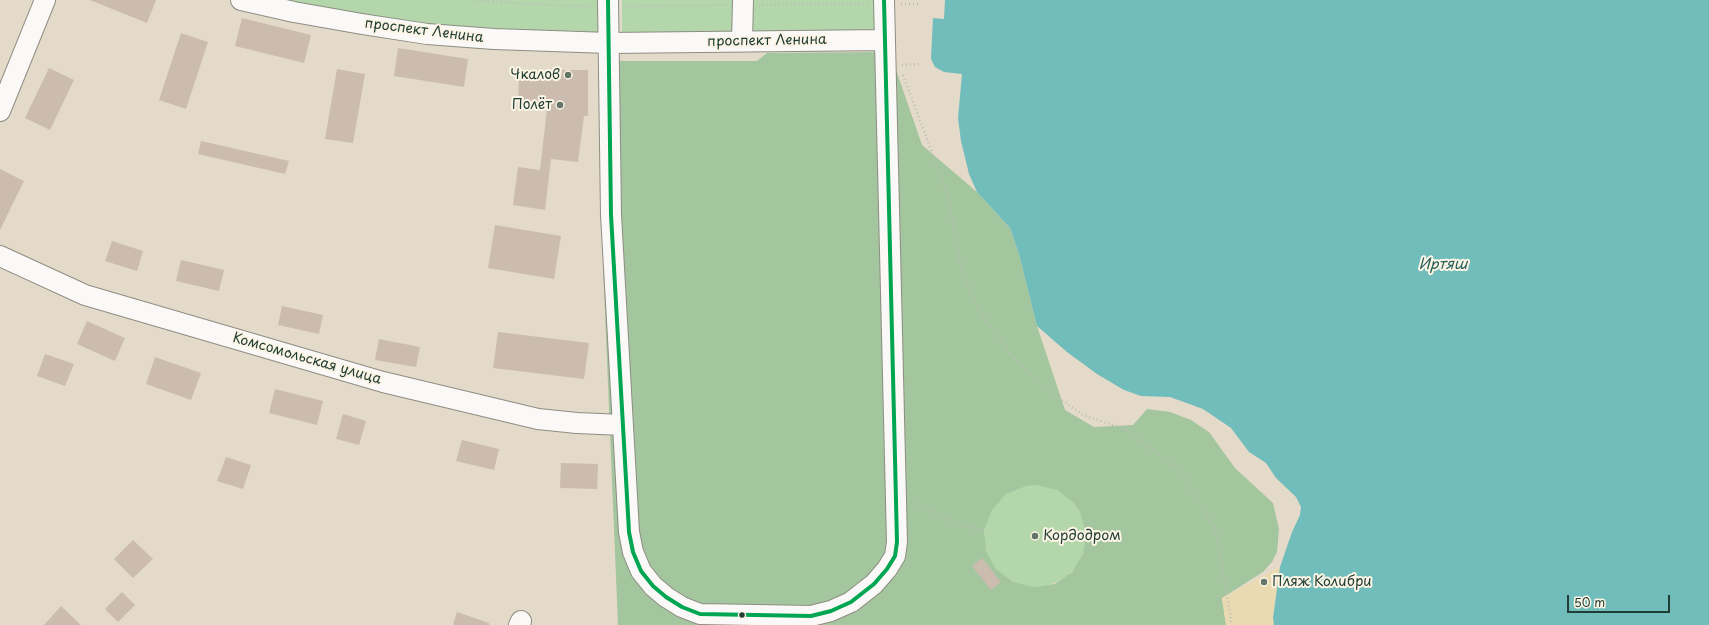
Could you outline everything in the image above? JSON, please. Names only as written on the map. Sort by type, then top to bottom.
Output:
[{"type":"street","points":[[0,111],[45,0]]},
{"type":"street","name":"проспект Ленина","points":[[241,0],[294,12],[362,24],[427,34],[494,39],[609,43],[885,40]]},
{"type":"street","points":[[742,42],[743,2]]},
{"type":"street","points":[[608,3],[611,215],[629,532],[633,552],[641,571],[653,586],[666,597],[682,606],[700,620],[790,620],[831,611],[851,602],[874,584],[887,569],[895,556],[898,542],[884,2]]},
{"type":"street","name":"Комсомольская улица","points":[[0,256],[85,295],[383,382],[538,419],[577,424],[623,425]]},
{"type":"path","points":[[472,0],[548,5],[743,2],[884,2],[918,4]]},
{"type":"path","points":[[919,64],[900,65],[948,195],[960,263],[976,306],[1013,358],[1043,387],[1083,415],[1124,429],[1178,470],[1214,526],[1220,549],[1232,625]]},
{"type":"path","points":[[896,485],[919,505],[959,525],[984,530]]},
{"type":"green space","points":[[266,0],[602,0],[603,37],[495,34]]},
{"type":"green space","points":[[622,0],[739,0],[739,36],[622,37]]},
{"type":"green space","points":[[748,0],[881,0],[882,35],[747,37]]},
{"type":"green space","points":[[878,52],[894,64],[922,145],[977,192],[1010,228],[1019,254],[1037,326],[1065,410],[1094,427],[1133,425],[1147,409],[1170,412],[1191,420],[1209,432],[1235,468],[1273,503],[1279,529],[1277,552],[1272,562],[1263,572],[1222,598],[1226,625],[618,625],[603,265],[623,263],[618,61],[757,61],[767,53]],"holes":[[[1037,485],[1057,490],[1074,503],[1080,512],[1086,533],[1083,554],[1072,572],[1055,584],[1034,587],[1013,582],[996,569],[986,551],[984,530],[992,510],[1006,494],[1026,486]]]},
{"type":"green space","name":"Кордодром","points":[[1035,485],[1054,489],[1071,500],[1082,517],[1086,536],[1082,555],[1071,572],[1054,583],[1035,587],[1016,583],[999,572],[988,555],[984,536],[988,517],[999,500],[1016,489]]},
{"type":"sand","name":"Пляж Колибри","points":[[1280,567],[1273,618],[1274,625],[1226,625],[1222,598]]},
{"type":"water","name":"Иртяш","points":[[945,0],[1709,0],[1709,625],[1274,625],[1273,618],[1280,567],[1292,532],[1300,515],[1301,507],[1296,497],[1276,478],[1266,463],[1249,452],[1231,428],[1203,409],[1170,397],[1141,396],[1124,390],[1097,374],[1067,352],[1037,326],[1019,254],[1010,228],[977,192],[969,174],[961,141],[958,118],[962,74],[944,72],[935,67],[931,59],[933,18],[944,19]]},
{"type":"building","points":[[90,0],[156,0],[147,23]]},
{"type":"building","points":[[242,18],[311,35],[304,63],[235,46]]},
{"type":"building","points":[[181,33],[208,42],[186,109],[159,100]]},
{"type":"building","points":[[398,48],[468,59],[464,87],[394,76]]},
{"type":"building","points":[[49,68],[74,80],[50,130],[25,118]]},
{"type":"building","points":[[337,69],[365,74],[353,143],[325,139]]},
{"type":"building","points":[[562,70],[588,70],[588,116],[584,116],[578,162],[551,159],[545,210],[513,205],[518,167],[540,170],[547,109],[518,109],[519,78],[542,79],[542,74],[562,74]]},
{"type":"building","points":[[201,141],[289,161],[285,174],[198,154]]},
{"type":"building","points":[[0,169],[24,181],[0,230]]},
{"type":"building","points":[[495,225],[561,236],[554,279],[488,268]]},
{"type":"building","points":[[112,241],[143,251],[137,271],[105,261]]},
{"type":"building","points":[[181,260],[224,270],[219,291],[176,281]]},
{"type":"building","points":[[282,306],[323,315],[319,334],[278,325]]},
{"type":"building","points":[[87,321],[125,338],[115,361],[77,344]]},
{"type":"building","points":[[498,332],[589,343],[584,379],[493,368]]},
{"type":"building","points":[[379,339],[420,347],[416,367],[375,360]]},
{"type":"building","points":[[45,354],[74,364],[65,386],[37,376]]},
{"type":"building","points":[[155,357],[201,373],[191,400],[146,384]]},
{"type":"building","points":[[275,389],[323,401],[317,425],[269,413]]},
{"type":"building","points":[[343,414],[366,421],[359,445],[336,439]]},
{"type":"building","points":[[462,440],[499,449],[494,470],[456,461]]},
{"type":"building","points":[[226,457],[251,465],[243,489],[217,481]]},
{"type":"building","points":[[561,463],[598,464],[597,489],[560,488]]},
{"type":"building","points":[[133,540],[153,559],[133,578],[114,559]]},
{"type":"building","points":[[982,558],[1001,582],[991,590],[972,566]]},
{"type":"building","points":[[122,592],[135,605],[118,622],[105,609]]},
{"type":"building","points":[[61,606],[81,625],[44,625]]},
{"type":"building","points":[[457,612],[489,623],[489,625],[453,625]]},
{"type":"transit line","points":[[608,0],[611,215],[629,532],[633,552],[641,571],[653,586],[666,597],[682,607],[700,614],[811,616],[831,611],[851,602],[874,584],[887,569],[895,556],[897,542],[884,0]]},
{"type":"place","name":"Чкалов","points":[[568,75]]},
{"type":"place","name":"Полёт","points":[[560,105]]},
{"type":"place","name":"Кордодром","points":[[1035,536]]},
{"type":"place","name":"Пляж Колибри","points":[[1264,582]]}]
